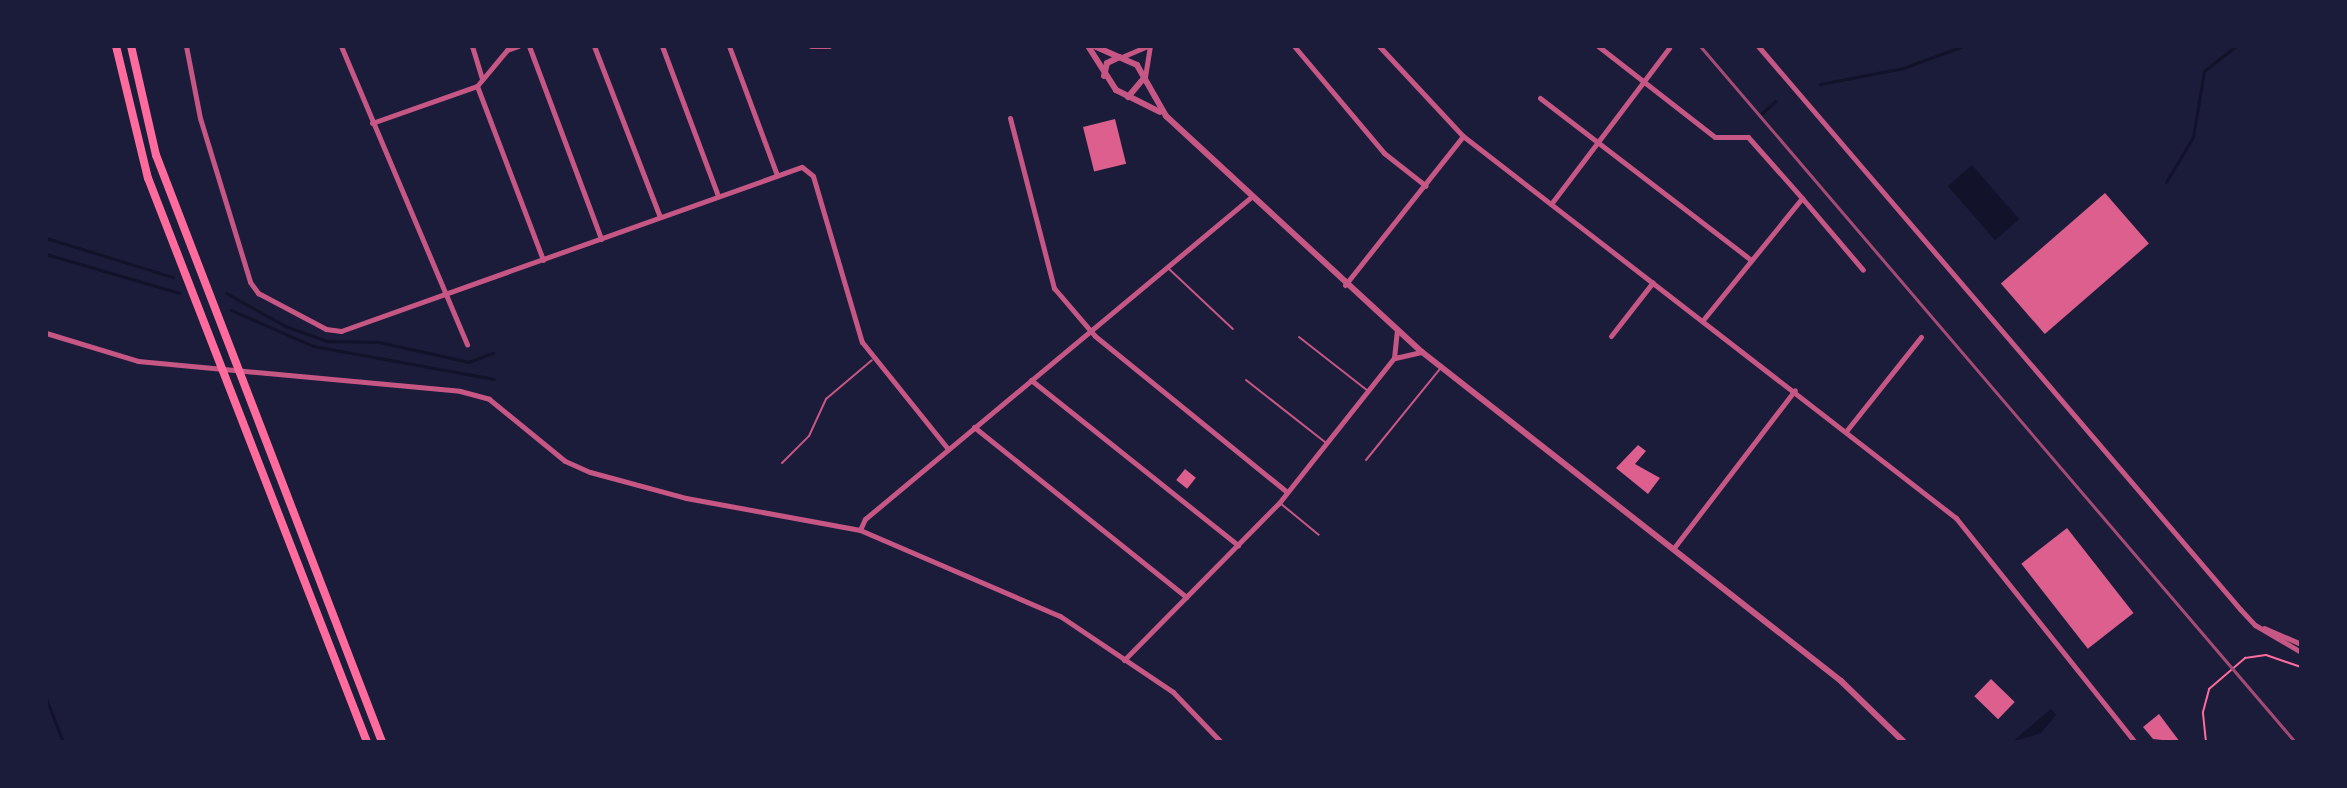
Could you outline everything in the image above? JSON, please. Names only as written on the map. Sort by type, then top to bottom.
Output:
[{"type":"highway","points":[[116,46],[148,178],[367,742]]},
{"type":"highway","points":[[131,46],[156,155],[382,742]]},
{"type":"street","points":[[186,46],[200,118],[253,289],[334,331],[442,296],[777,175],[806,168],[813,176],[857,331],[873,359],[948,449]]},
{"type":"street","points":[[341,46],[442,296],[467,345]]},
{"type":"street","points":[[472,46],[482,80]]},
{"type":"street","points":[[372,123],[477,86],[507,50],[518,46]]},
{"type":"street","points":[[529,46],[601,239]]},
{"type":"street","points":[[594,46],[660,217]]},
{"type":"street","points":[[662,46],[718,196]]},
{"type":"street","points":[[729,46],[777,175]]},
{"type":"street","points":[[811,46],[829,46]]},
{"type":"street","points":[[1088,46],[1104,77],[1128,97],[1166,116]]},
{"type":"street","points":[[1094,46],[1124,56],[1145,77],[1166,116],[1250,198],[1440,368],[1841,681],[1904,742]]},
{"type":"street","points":[[1104,77],[1107,63],[1148,46],[1145,77],[1128,97]]},
{"type":"street","points":[[1294,46],[1384,153],[1426,186]]},
{"type":"street","points":[[1379,46],[1463,136],[1847,430],[1956,518],[2135,742]]},
{"type":"street","points":[[1598,46],[1715,137],[1748,137],[1863,270]]},
{"type":"street","points":[[1758,46],[2250,620],[2301,652]]},
{"type":"street","points":[[1551,204],[1669,48]]},
{"type":"street","points":[[477,86],[543,260]]},
{"type":"street","points":[[1540,98],[1751,260]]},
{"type":"street","points":[[1010,118],[1054,288],[1090,331],[1287,492]]},
{"type":"street","points":[[1345,285],[1463,136]]},
{"type":"street","points":[[860,530],[865,519],[1250,198]]},
{"type":"street","points":[[1703,320],[1802,198]]},
{"type":"street","points":[[1611,336],[1653,282]]},
{"type":"street","points":[[1124,660],[1279,503],[1394,358],[1397,331]]},
{"type":"street","points":[[46,333],[117,357],[179,366],[473,393],[505,408],[565,461],[590,472],[686,498],[860,530],[1060,616],[1183,701],[1221,742]]},
{"type":"street","points":[[1847,430],[1921,337]]},
{"type":"street","points":[[1394,358],[1422,352]]},
{"type":"street","points":[[1031,380],[1238,545]]},
{"type":"street","points":[[1673,549],[1795,390]]},
{"type":"street","points":[[974,427],[1186,597]]},
{"type":"street","points":[[2250,620],[2301,644]]},
{"type":"lane","points":[[1167,267],[1233,329]]},
{"type":"lane","points":[[1299,337],[1368,392]]},
{"type":"lane","points":[[782,463],[809,436],[826,399],[873,359]]},
{"type":"lane","points":[[1366,460],[1440,368]]},
{"type":"lane","points":[[1246,380],[1327,443]]},
{"type":"lane","points":[[1279,503],[1319,535]]},
{"type":"path","points":[[2206,742],[2203,712],[2209,689],[2245,658],[2266,655],[2301,667]]},
{"type":"shaded area","points":[[1972,165],[2019,219],[1995,240],[1948,186]]},
{"type":"shaded area","points":[[2051,709],[2056,715],[2041,733],[2012,742]]},
{"type":"building","points":[[1115,119],[1126,164],[1094,172],[1083,127]]},
{"type":"building","points":[[2105,193],[2149,244],[2045,334],[2001,284]]},
{"type":"building","points":[[1638,445],[1646,451],[1635,464],[1660,478],[1648,494],[1616,468]]},
{"type":"building","points":[[1185,469],[1196,478],[1187,489],[1176,480]]},
{"type":"building","points":[[2067,528],[2133,613],[2088,649],[2021,564]]},
{"type":"building","points":[[1991,679],[2015,702],[1998,719],[1974,696]]},
{"type":"building","points":[[2159,714],[2180,742],[2153,739],[2143,727]]},
{"type":"waterway","points":[[1820,84],[1903,68],[1963,46]]},
{"type":"waterway","points":[[2166,182],[2193,137],[2204,71],[2236,46]]},
{"type":"waterway","points":[[1762,113],[1776,101]]},
{"type":"waterway","points":[[46,238],[173,277]]},
{"type":"waterway","points":[[46,254],[179,293]]},
{"type":"waterway","points":[[226,293],[285,326],[327,341],[379,342],[469,362],[493,353]]},
{"type":"waterway","points":[[231,310],[313,346],[494,379]]},
{"type":"waterway","points":[[46,698],[63,742]]},
{"type":"railway","points":[[1700,46],[2295,742]]}]
